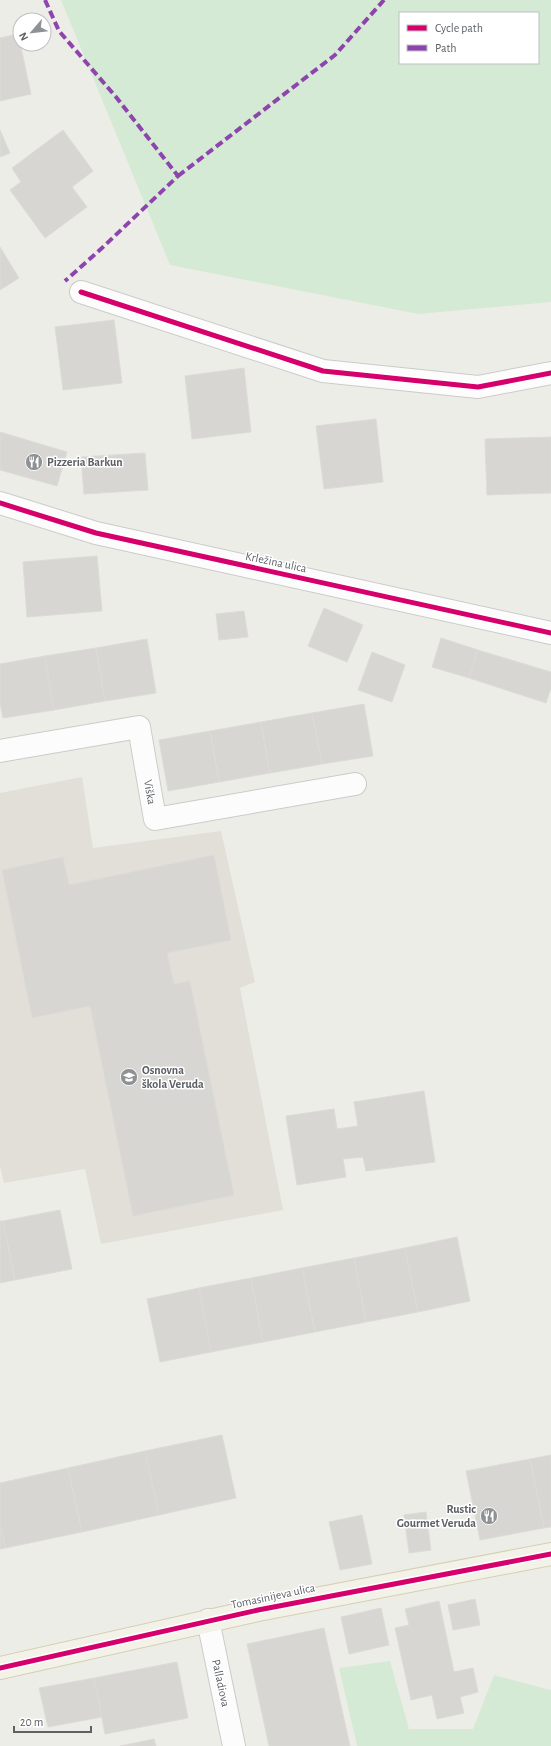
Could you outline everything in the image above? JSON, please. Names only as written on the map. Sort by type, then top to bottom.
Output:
[{"type":"main road","name":"Tomasinijeva ulica","points":[[0,1668],[208,1620],[331,1595],[551,1554]]},
{"type":"street","points":[[81,292],[323,371],[478,387],[551,373]]},
{"type":"street","name":"Krležina ulica","points":[[0,503],[96,533],[551,633]]},
{"type":"street","name":"Viška","points":[[0,751],[139,727],[155,819],[356,784]]},
{"type":"street","name":"Palladiova","points":[[208,1620],[234,1746]]},
{"type":"shaded area","name":"Osnovna škola Veruda","points":[[82,777],[93,848],[221,831],[255,982],[240,988],[283,1210],[101,1244],[85,1169],[4,1183],[0,1166],[0,793]]},
{"type":"green space","points":[[61,0],[551,0],[551,302],[418,314],[170,265]]},
{"type":"green space","points":[[390,1661],[409,1729],[473,1729],[494,1675],[551,1690],[551,1746],[357,1746],[339,1668]]},
{"type":"building","points":[[12,35],[12,52],[22,52],[31,94],[0,101],[0,38]]},
{"type":"building","points":[[0,130],[10,153],[0,157]]},
{"type":"building","points":[[63,130],[93,171],[72,187],[87,207],[45,238],[10,190],[21,182],[12,168]]},
{"type":"building","points":[[0,247],[19,278],[0,290]]},
{"type":"building","points":[[114,320],[122,383],[63,390],[55,327]]},
{"type":"building","points":[[244,368],[251,432],[192,439],[185,376]]},
{"type":"building","points":[[376,419],[383,482],[324,489],[316,426]]},
{"type":"building","points":[[0,432],[67,452],[57,486],[0,470]]},
{"type":"building","points":[[551,437],[551,493],[487,495],[485,439]]},
{"type":"building","points":[[145,453],[148,490],[84,494],[81,457]]},
{"type":"building","points":[[97,556],[102,611],[27,617],[23,562]]},
{"type":"building","points":[[324,608],[363,625],[347,662],[308,646]]},
{"type":"building","points":[[244,611],[248,637],[219,640],[216,614]]},
{"type":"building","points":[[441,638],[478,650],[469,678],[432,667]]},
{"type":"building","points":[[147,639],[156,693],[105,701],[96,648]]},
{"type":"building","points":[[96,648],[105,701],[54,710],[45,656]]},
{"type":"building","points":[[478,650],[551,672],[551,688],[546,703],[469,678]]},
{"type":"building","points":[[372,652],[405,665],[392,702],[358,690]]},
{"type":"building","points":[[45,656],[54,710],[3,718],[0,703],[0,664]]},
{"type":"building","points":[[364,704],[373,756],[322,764],[312,713]]},
{"type":"building","points":[[312,713],[322,764],[270,773],[261,722]]},
{"type":"building","points":[[261,722],[270,773],[219,782],[210,731]]},
{"type":"building","points":[[210,731],[219,782],[168,791],[159,740]]},
{"type":"building","points":[[214,855],[231,940],[167,953],[174,984],[190,981],[234,1195],[133,1216],[90,1006],[32,1018],[2,870],[63,857],[69,885]]},
{"type":"building","points":[[424,1091],[435,1162],[366,1171],[363,1157],[343,1159],[346,1177],[297,1185],[286,1116],[334,1109],[337,1129],[358,1126],[354,1102]]},
{"type":"building","points":[[60,1210],[72,1269],[15,1280],[3,1221]]},
{"type":"building","points":[[0,1221],[3,1221],[15,1280],[0,1283]]},
{"type":"building","points":[[457,1237],[470,1301],[418,1312],[405,1248]]},
{"type":"building","points":[[405,1248],[418,1312],[366,1322],[354,1258]]},
{"type":"building","points":[[354,1258],[366,1322],[315,1332],[302,1268]]},
{"type":"building","points":[[302,1268],[315,1332],[263,1342],[251,1278]]},
{"type":"building","points":[[251,1278],[263,1342],[211,1352],[199,1288]]},
{"type":"building","points":[[199,1288],[211,1352],[160,1362],[147,1299]]},
{"type":"building","points":[[222,1435],[236,1498],[159,1515],[145,1451]]},
{"type":"building","points":[[145,1451],[159,1515],[82,1532],[68,1468]]},
{"type":"building","points":[[551,1455],[551,1527],[544,1528],[530,1459]]},
{"type":"building","points":[[530,1459],[544,1528],[480,1540],[466,1471]]},
{"type":"building","points":[[68,1468],[82,1532],[5,1548],[0,1524],[0,1483]]},
{"type":"building","points":[[426,1512],[431,1550],[409,1553],[404,1515]]},
{"type":"building","points":[[362,1515],[372,1564],[340,1570],[329,1522]]},
{"type":"building","points":[[0,1524],[5,1548],[0,1549]]},
{"type":"building","points":[[475,1599],[480,1625],[453,1630],[448,1605]]},
{"type":"building","points":[[439,1601],[454,1672],[473,1668],[478,1692],[460,1697],[464,1713],[437,1719],[432,1695],[411,1700],[395,1628],[409,1625],[405,1609]]},
{"type":"building","points":[[381,1608],[389,1645],[349,1654],[341,1617]]},
{"type":"building","points":[[324,1628],[350,1746],[269,1746],[247,1644]]},
{"type":"building","points":[[177,1662],[188,1718],[105,1734],[94,1678]]},
{"type":"building","points":[[94,1678],[102,1717],[48,1727],[39,1688]]},
{"type":"building","points":[[154,1739],[156,1746],[120,1746]]},
{"type":"marked path","points":[[45,0],[59,31],[116,97],[178,176],[65,281]]},
{"type":"marked path","points":[[178,176],[335,55],[384,0]]},
{"type":"cycle path","points":[[81,292],[323,371],[478,387],[551,373]]},
{"type":"cycle path","points":[[0,503],[96,533],[551,633]]},
{"type":"cycle path","points":[[0,1668],[258,1610],[551,1554]]},
{"type":"place","name":"Pizzeria Barkun","points":[[34,462]]},
{"type":"place","name":"Osnovna škola Veruda","points":[[129,1077]]},
{"type":"place","name":"Rustic Gourmet Veruda","points":[[489,1516]]}]
